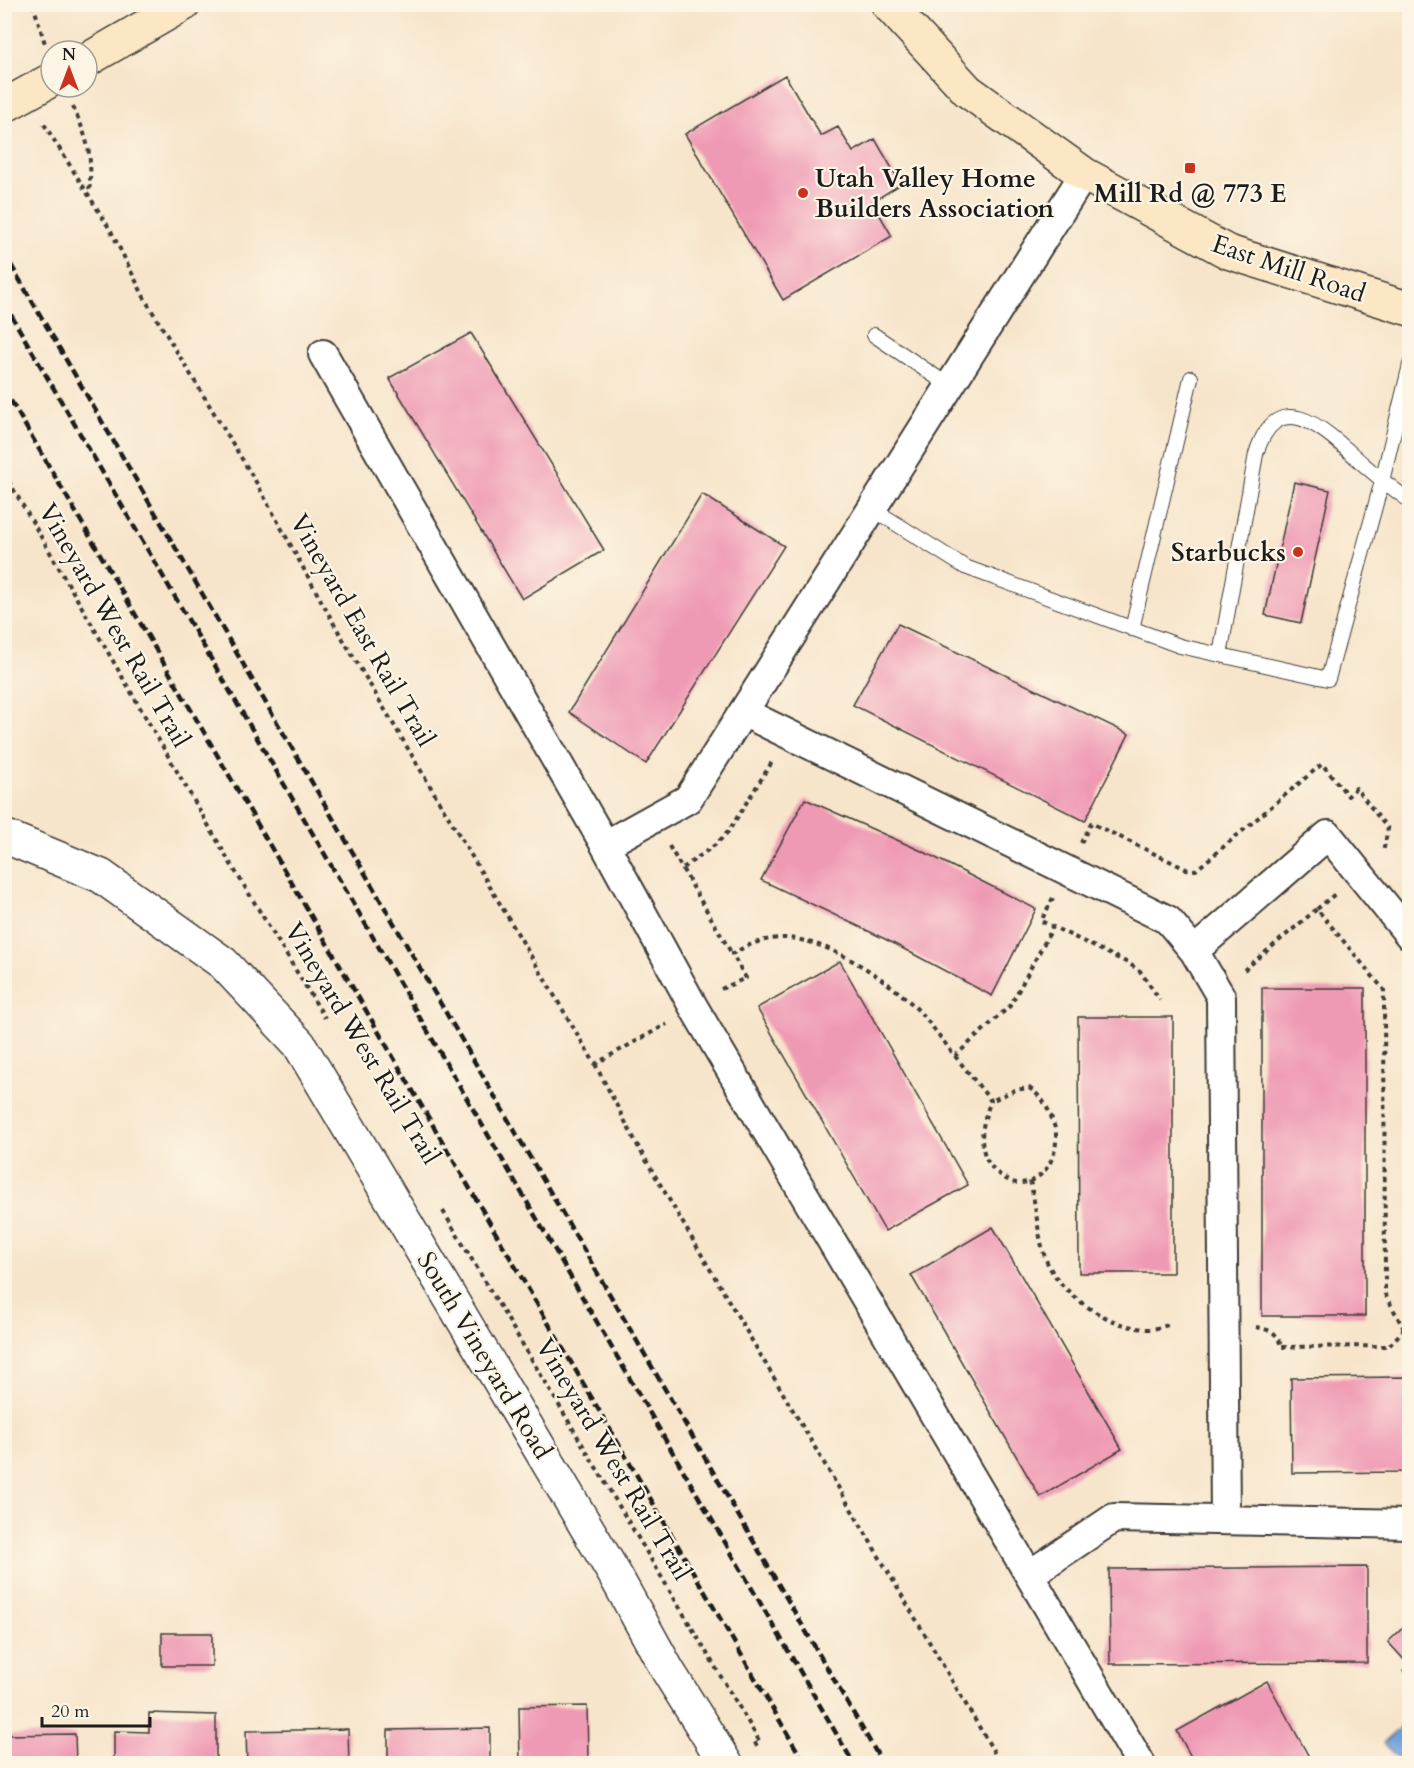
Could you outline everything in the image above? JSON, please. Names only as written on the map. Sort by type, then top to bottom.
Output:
[{"type":"main road","points":[[99,53],[184,4]]},
{"type":"main road","name":"East Mill Road","points":[[888,4],[968,91],[1084,174],[1228,252],[1410,309]]},
{"type":"main road","points":[[4,106],[39,74]]},
{"type":"street","points":[[605,845],[688,799],[1084,174]]},
{"type":"street","points":[[323,354],[605,845],[694,1008],[1141,1764]]},
{"type":"street","points":[[743,712],[1168,920],[1194,951],[1218,992],[1221,1009],[1225,1520]]},
{"type":"street","points":[[1194,951],[1328,835],[1410,936]]},
{"type":"street","name":"South Vineyard Road","points":[[4,836],[101,876],[223,963],[299,1044],[609,1564],[668,1671],[726,1764]]},
{"type":"street","points":[[1029,1575],[1114,1518],[1410,1524]]},
{"type":"lane","points":[[874,335],[948,386]]},
{"type":"lane","points":[[871,508],[965,567],[1180,646],[1328,679],[1382,481],[1410,365]]},
{"type":"lane","points":[[1132,628],[1191,378]]},
{"type":"lane","points":[[1220,655],[1256,454],[1262,435],[1275,422],[1289,418],[1302,418],[1317,424],[1382,481],[1410,501]]},
{"type":"path","points":[[33,4],[42,39]]},
{"type":"path","points":[[72,104],[90,145],[92,169],[89,193]]},
{"type":"path","name":"Vineyard East Rail Trail","points":[[50,132],[89,193],[147,301],[256,482],[334,624],[595,1064],[640,1150],[1001,1764]]},
{"type":"path","name":"Vineyard West Rail Trail","points":[[4,473],[230,861],[329,1023]]},
{"type":"path","points":[[683,868],[715,845],[728,832],[777,754]]},
{"type":"path","points":[[1078,849],[1091,823],[1186,869],[1196,870],[1322,764],[1348,796],[1356,788],[1388,829],[1388,840],[1384,851],[1376,859]]},
{"type":"path","points":[[666,842],[746,978],[713,995]]},
{"type":"path","points":[[1218,992],[1342,887]]},
{"type":"path","points":[[1056,892],[1041,921],[1140,971],[1160,1000]]},
{"type":"path","points":[[1317,909],[1384,990],[1385,1294],[1404,1329]]},
{"type":"path","points":[[955,1056],[999,1020],[1010,1006],[1053,927]]},
{"type":"path","points":[[732,954],[758,941],[782,938],[834,951],[887,984],[914,1006],[991,1101]]},
{"type":"path","points":[[595,1064],[669,1023]]},
{"type":"path","points":[[1029,1088],[1040,1095],[1050,1113],[1056,1130],[1057,1148],[1053,1160],[1044,1172],[1030,1181],[1018,1183],[1006,1179],[992,1168],[988,1161],[981,1138],[982,1123],[991,1101],[1015,1090],[1029,1088]]},
{"type":"path","points":[[1030,1181],[1045,1257],[1060,1281],[1102,1317],[1130,1327],[1150,1329],[1172,1324]]},
{"type":"path","name":"Vineyard West Rail Trail","points":[[439,1205],[760,1742],[753,1746]]},
{"type":"path","points":[[1251,1327],[1272,1331],[1278,1336],[1281,1347],[1389,1346],[1404,1329]]},
{"type":"path","points":[[1404,1329],[1410,1330]]},
{"type":"water","points":[[1409,1718],[1409,1763],[1403,1763],[1383,1743]]},
{"type":"building","name":"Utah Valley Home Builders Association","points":[[785,75],[821,136],[838,127],[853,152],[875,139],[901,184],[872,202],[892,236],[783,300],[685,134]]},
{"type":"building","points":[[471,333],[604,550],[522,599],[389,378]]},
{"type":"building","name":"Starbucks","points":[[1294,482],[1330,490],[1301,623],[1265,615]]},
{"type":"building","points":[[702,494],[784,546],[646,764],[569,712]]},
{"type":"building","points":[[898,624],[1129,734],[1085,821],[853,705]]},
{"type":"building","points":[[805,799],[926,853],[1036,909],[992,996],[885,939],[761,880]]},
{"type":"building","points":[[840,961],[968,1185],[885,1231],[757,1008]]},
{"type":"building","points":[[1262,988],[1365,988],[1365,1316],[1262,1316]]},
{"type":"building","points":[[1078,1017],[1173,1017],[1173,1273],[1079,1273]]},
{"type":"building","points":[[993,1227],[1122,1449],[1040,1497],[911,1275]]},
{"type":"building","points":[[1410,1377],[1410,1472],[1292,1473],[1291,1378]]},
{"type":"building","points":[[1367,1567],[1367,1663],[1110,1664],[1109,1569]]},
{"type":"building","points":[[1410,1621],[1410,1678],[1403,1671],[1409,1665],[1388,1642]]},
{"type":"building","points":[[162,1633],[212,1633],[212,1666],[162,1666]]},
{"type":"building","points":[[1267,1681],[1313,1764],[1195,1764],[1177,1731]]},
{"type":"building","points":[[587,1706],[588,1760],[520,1764],[519,1707]]},
{"type":"building","points":[[149,1713],[216,1715],[216,1764],[114,1764],[114,1731],[149,1732]]},
{"type":"building","points":[[490,1728],[490,1764],[388,1764],[388,1730]]},
{"type":"building","points":[[348,1729],[349,1764],[247,1764],[246,1731]]},
{"type":"building","points":[[75,1734],[76,1764],[4,1764],[4,1735]]},
{"type":"railway","points":[[4,253],[883,1764]]},
{"type":"railway","points":[[4,303],[854,1764]]},
{"type":"railway","points":[[4,389],[805,1764]]},
{"type":"place","name":"Mill Rd @ 773 E","points":[[1190,168]]},
{"type":"place","name":"Utah Valley Home Builders Association","points":[[803,193]]},
{"type":"place","name":"Starbucks","points":[[1298,552]]}]
